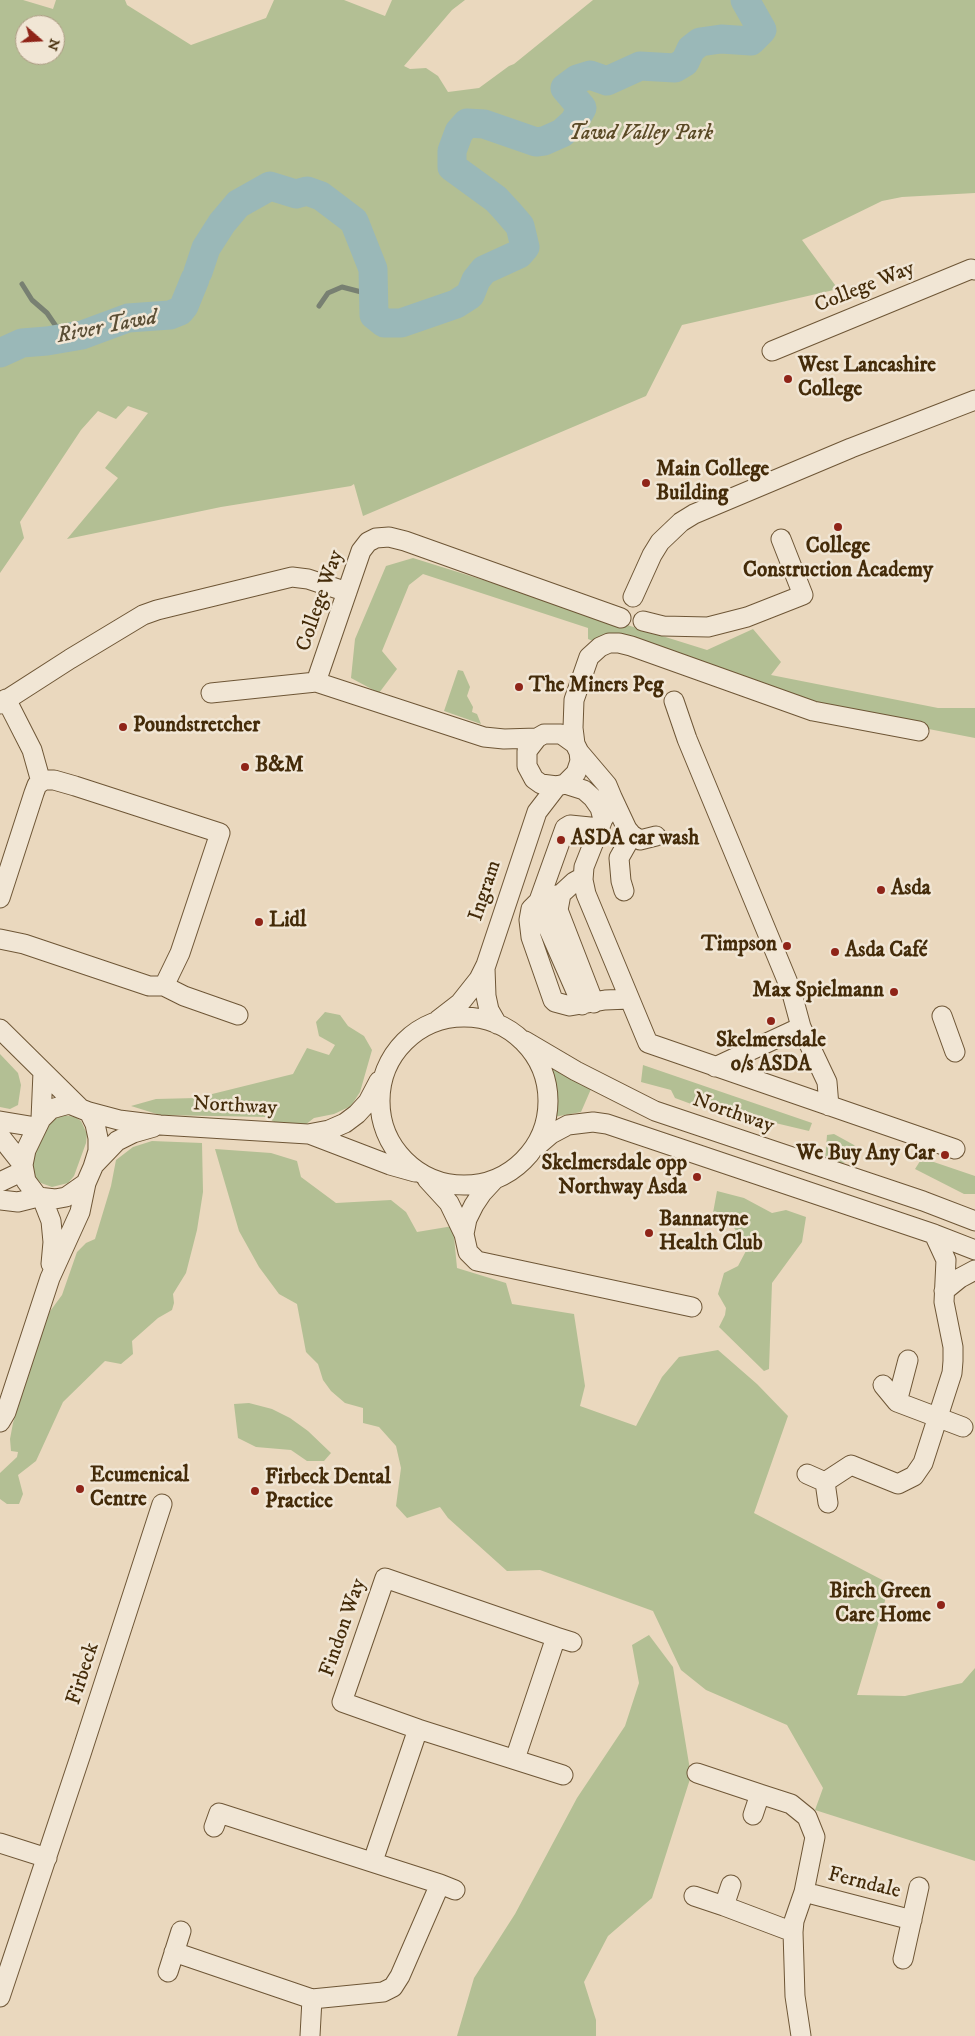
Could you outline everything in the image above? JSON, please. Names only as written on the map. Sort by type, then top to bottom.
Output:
[{"type":"street","name":"College Way","points":[[772,351],[971,269],[975,270]]},
{"type":"street","points":[[781,540],[803,595],[747,616],[708,627],[663,626],[635,609],[644,575],[652,555],[660,542],[681,522],[694,514],[851,448],[975,400]]},
{"type":"street","name":"College Way","points":[[532,776],[516,758],[501,746],[484,737],[316,682],[361,551],[368,542],[376,538],[390,537],[598,608],[635,609]]},
{"type":"street","points":[[41,782],[32,750],[3,701],[143,615],[156,610],[292,577],[308,579],[347,592]]},
{"type":"street","points":[[561,785],[576,773],[580,760],[573,728],[574,700],[589,657],[600,647],[609,643],[619,643],[813,711],[919,731]]},
{"type":"street","points":[[211,693],[316,682]]},
{"type":"street","points":[[574,700],[554,725],[527,751],[527,766],[532,776],[541,784],[561,785],[584,790],[600,808],[584,867],[583,877],[586,894],[649,1045],[955,1149]]},
{"type":"street","points":[[674,701],[687,739],[791,990],[801,1027],[828,1082],[829,1106]]},
{"type":"street","points":[[541,736],[561,734],[577,748],[607,785],[632,836],[640,840],[656,836]]},
{"type":"street","name":"College Way","points":[[484,737],[504,739],[541,736]]},
{"type":"street","name":"Ingram","points":[[529,831],[536,794],[532,776]]},
{"type":"street","points":[[0,898],[34,793],[38,785],[44,780],[54,780],[220,834],[180,953],[164,986]]},
{"type":"street","name":"Ingram","points":[[435,1022],[460,1003],[470,992],[486,965],[529,831],[537,812],[561,785]]},
{"type":"street","points":[[588,1003],[553,896],[566,828],[569,825],[596,825],[611,808],[612,797]]},
{"type":"street","points":[[624,891],[619,858],[632,836]]},
{"type":"street","points":[[583,877],[553,896],[536,910],[535,919],[540,934],[588,1003]]},
{"type":"street","points":[[0,939],[24,944],[149,986],[164,986],[184,996],[238,1015]]},
{"type":"street","name":"Ingram","points":[[486,965],[486,996],[489,1010],[497,1024]]},
{"type":"street","points":[[588,1003],[630,999]]},
{"type":"street","points":[[942,1016],[955,1052]]},
{"type":"street","points":[[533,1150],[542,1131],[547,1110],[547,1089],[538,1062],[516,1035],[497,1024],[470,1018],[455,1018],[435,1022],[414,1033],[397,1050],[385,1070],[379,1098],[383,1127],[397,1153],[449,1203],[464,1234],[468,1252],[477,1261],[692,1307]]},
{"type":"street","points":[[715,1067],[801,1027]]},
{"type":"street","points":[[0,1029],[9,1047],[43,1072],[84,1110],[95,1124],[98,1138],[98,1151],[89,1175],[66,1197],[55,1199],[40,1198],[18,1202],[0,1200]]},
{"type":"street","name":"Northway","points":[[516,1035],[576,1070],[655,1111],[923,1201],[975,1221]]},
{"type":"street","name":"Northway","points":[[308,1134],[337,1127],[357,1114],[368,1102],[385,1070]]},
{"type":"street","points":[[40,1198],[26,1181],[23,1168],[26,1150],[38,1123],[43,1072]]},
{"type":"street","points":[[0,1122],[38,1123],[51,1109],[69,1104],[84,1110]]},
{"type":"street","name":"Northway","points":[[84,1110],[119,1120],[162,1126],[308,1134],[390,1165],[421,1174]]},
{"type":"street","points":[[421,1174],[446,1184],[470,1186],[494,1180],[516,1168],[551,1134],[568,1125],[593,1122],[606,1124],[934,1234],[975,1250]]},
{"type":"street","name":"Northway","points":[[0,1422],[6,1412],[50,1278],[80,1212],[89,1175],[106,1151],[117,1141],[133,1133],[162,1126]]},
{"type":"street","points":[[0,1136],[23,1168]]},
{"type":"street","points":[[0,1182],[23,1168]]},
{"type":"street","points":[[464,1234],[467,1219],[474,1205],[494,1180]]},
{"type":"street","name":"Northway","points":[[40,1198],[51,1221],[53,1242],[50,1278]]},
{"type":"street","points":[[825,1482],[851,1465],[898,1484],[914,1476],[923,1463],[952,1373],[953,1361],[953,1347],[944,1302],[946,1260],[934,1234]]},
{"type":"street","points":[[944,1292],[960,1278],[975,1270]]},
{"type":"street","points":[[898,1402],[908,1360]]},
{"type":"street","points":[[883,1386],[898,1402],[963,1427]]},
{"type":"street","points":[[807,1474],[825,1482]]},
{"type":"street","points":[[825,1482],[828,1503]]},
{"type":"street","name":"Firbeck","points":[[0,1997],[162,1504]]},
{"type":"street","name":"Findon Way","points":[[515,1759],[564,1640],[385,1578],[342,1702],[418,1729],[564,1776]]},
{"type":"street","points":[[373,1861],[418,1729]]},
{"type":"street","name":"Ferndale","points":[[697,1773],[791,1804],[807,1817],[814,1837],[804,1892],[794,1921],[793,1932],[794,1996],[801,2036]]},
{"type":"street","points":[[753,1815],[760,1794]]},
{"type":"street","points":[[174,1952],[312,1999],[383,1992],[393,1988],[448,1887],[373,1861],[219,1813],[214,1827]]},
{"type":"street","points":[[0,1842],[47,1858]]},
{"type":"street","points":[[724,1906],[732,1885]]},
{"type":"street","name":"Ferndale","points":[[903,1959],[919,1887]]},
{"type":"street","name":"Ferndale","points":[[804,1892],[912,1920]]},
{"type":"street","points":[[694,1896],[793,1932]]},
{"type":"street","points":[[168,1972],[181,1931]]},
{"type":"street","points":[[310,2036],[312,1999]]},
{"type":"green space","name":"Tawd Valley Park","points":[[0,0],[23,0],[53,9],[56,0],[125,0],[127,5],[191,45],[266,18],[274,0],[344,0],[385,16],[392,0],[465,0],[452,10],[404,66],[410,69],[426,68],[438,76],[448,92],[479,88],[514,64],[593,0],[975,0],[975,193],[902,197],[882,201],[802,240],[838,289],[682,325],[646,396],[363,516],[354,484],[221,507],[67,539],[118,478],[105,468],[148,413],[128,406],[116,419],[98,411],[81,430],[20,522],[24,538],[0,573]]},
{"type":"green space","points":[[413,558],[707,650],[753,629],[781,662],[771,675],[938,708],[975,708],[975,738],[841,712],[598,643],[588,639],[588,628],[423,574],[409,585],[382,651],[397,669],[379,693],[351,678],[355,639],[386,566]]},
{"type":"green space","points":[[458,670],[463,671],[470,687],[467,696],[473,707],[472,712],[477,714],[481,724],[444,711]]},
{"type":"green space","points":[[325,1012],[340,1015],[348,1026],[364,1036],[372,1050],[360,1092],[351,1106],[334,1114],[314,1118],[305,1125],[277,1124],[267,1117],[160,1115],[131,1106],[156,1099],[196,1098],[293,1074],[307,1048],[329,1055],[335,1045],[319,1036],[316,1022]]},
{"type":"green space","points":[[0,1054],[18,1073],[21,1085],[18,1105],[10,1109],[0,1107]]},
{"type":"green space","points":[[549,1065],[591,1089],[581,1112],[554,1117],[554,1090],[547,1067]]},
{"type":"green space","points":[[643,1065],[812,1123],[809,1131],[729,1112],[710,1111],[675,1098],[671,1090],[641,1082]]},
{"type":"green space","points":[[64,1115],[75,1117],[81,1121],[87,1134],[86,1143],[74,1176],[68,1183],[52,1187],[41,1183],[36,1178],[32,1167],[34,1155],[43,1131],[54,1119]]},
{"type":"green space","points":[[834,1134],[854,1145],[857,1149],[847,1161],[837,1166],[825,1162],[827,1135]]},
{"type":"green space","points":[[152,1141],[202,1143],[203,1192],[197,1230],[186,1273],[173,1294],[174,1303],[172,1310],[158,1318],[132,1341],[133,1354],[121,1364],[105,1361],[63,1402],[36,1461],[18,1475],[23,1494],[19,1504],[7,1504],[0,1499],[0,1473],[17,1457],[18,1452],[11,1451],[10,1439],[13,1423],[48,1314],[62,1295],[77,1252],[86,1243],[95,1239],[111,1186],[116,1160],[133,1147]]},
{"type":"green space","points":[[215,1149],[271,1153],[297,1161],[301,1177],[336,1203],[391,1200],[406,1212],[417,1232],[453,1226],[457,1268],[506,1283],[512,1304],[574,1314],[585,1386],[580,1406],[636,1426],[662,1377],[679,1357],[718,1350],[757,1384],[788,1416],[754,1513],[890,1584],[857,1695],[905,1696],[962,1683],[975,1668],[975,1861],[815,1810],[823,1788],[787,1725],[706,1690],[681,1670],[653,1611],[540,1570],[507,1571],[448,1518],[440,1507],[407,1518],[396,1506],[401,1468],[396,1446],[379,1427],[363,1423],[363,1408],[345,1403],[331,1391],[323,1380],[318,1364],[306,1352],[297,1304],[279,1294],[259,1267],[239,1231]]},
{"type":"green space","points":[[922,1158],[975,1176],[975,1194],[964,1194],[915,1169]]},
{"type":"green space","points":[[717,1191],[744,1198],[772,1213],[786,1210],[806,1217],[802,1242],[772,1283],[769,1369],[764,1371],[719,1327],[726,1308],[718,1294],[724,1273],[738,1266],[747,1249],[725,1213],[713,1213]]},
{"type":"green space","points":[[249,1403],[272,1409],[290,1418],[308,1431],[331,1453],[324,1461],[307,1461],[291,1450],[256,1447],[238,1438],[234,1404]]},
{"type":"green space","points":[[649,1635],[673,1667],[691,1776],[652,1898],[608,1936],[584,1982],[596,2020],[596,2036],[457,2036],[474,1978],[515,1914],[577,1798],[625,1726],[639,1683],[632,1645]]},
{"type":"waterway","name":"River Tawd","points":[[198,272],[206,248],[222,223],[238,204],[270,186],[296,194],[307,191],[321,196],[354,221],[373,269],[374,315],[384,323],[401,323],[456,304],[470,295],[476,280],[484,270],[519,254],[525,247],[520,226],[508,212],[496,199],[452,167],[452,151],[459,132],[467,123],[484,124],[536,142],[544,141],[562,133],[574,122],[582,108],[565,88],[577,79],[590,75],[607,81],[640,66],[675,68],[685,62],[691,49],[700,42],[721,39],[751,41],[762,30],[745,0]]},
{"type":"waterway","name":"River Tawd","points":[[0,353],[22,343],[82,335],[128,318],[170,315],[180,311],[184,306],[195,279]]},
{"type":"waterway","points":[[22,284],[32,300],[47,313],[64,338]]},
{"type":"waterway","points":[[319,306],[328,293],[342,287],[373,295]]},
{"type":"place","name":"West Lancashire College","points":[[788,379]]},
{"type":"place","name":"Main College Building","points":[[646,483]]},
{"type":"place","name":"College Construction Academy","points":[[838,527]]},
{"type":"place","name":"The Miners Peg","points":[[519,687]]},
{"type":"place","name":"Poundstretcher","points":[[123,727]]},
{"type":"place","name":"B&M","points":[[245,767]]},
{"type":"place","name":"ASDA car wash","points":[[561,840]]},
{"type":"place","name":"Asda","points":[[881,890]]},
{"type":"place","name":"Lidl","points":[[259,922]]},
{"type":"place","name":"Timpson","points":[[787,946]]},
{"type":"place","name":"Asda Café","points":[[835,952]]},
{"type":"place","name":"Max Spielmann","points":[[894,992]]},
{"type":"place","name":"Skelmersdale o/s ASDA","points":[[771,1021]]},
{"type":"place","name":"We Buy Any Car","points":[[945,1155]]},
{"type":"place","name":"Skelmersdale opp Northway Asda","points":[[697,1177]]},
{"type":"place","name":"Bannatyne Health Club","points":[[649,1233]]},
{"type":"place","name":"Ecumenical Centre","points":[[80,1489]]},
{"type":"place","name":"Firbeck Dental Practice","points":[[255,1491]]},
{"type":"place","name":"Birch Green Care Home","points":[[941,1605]]}]
